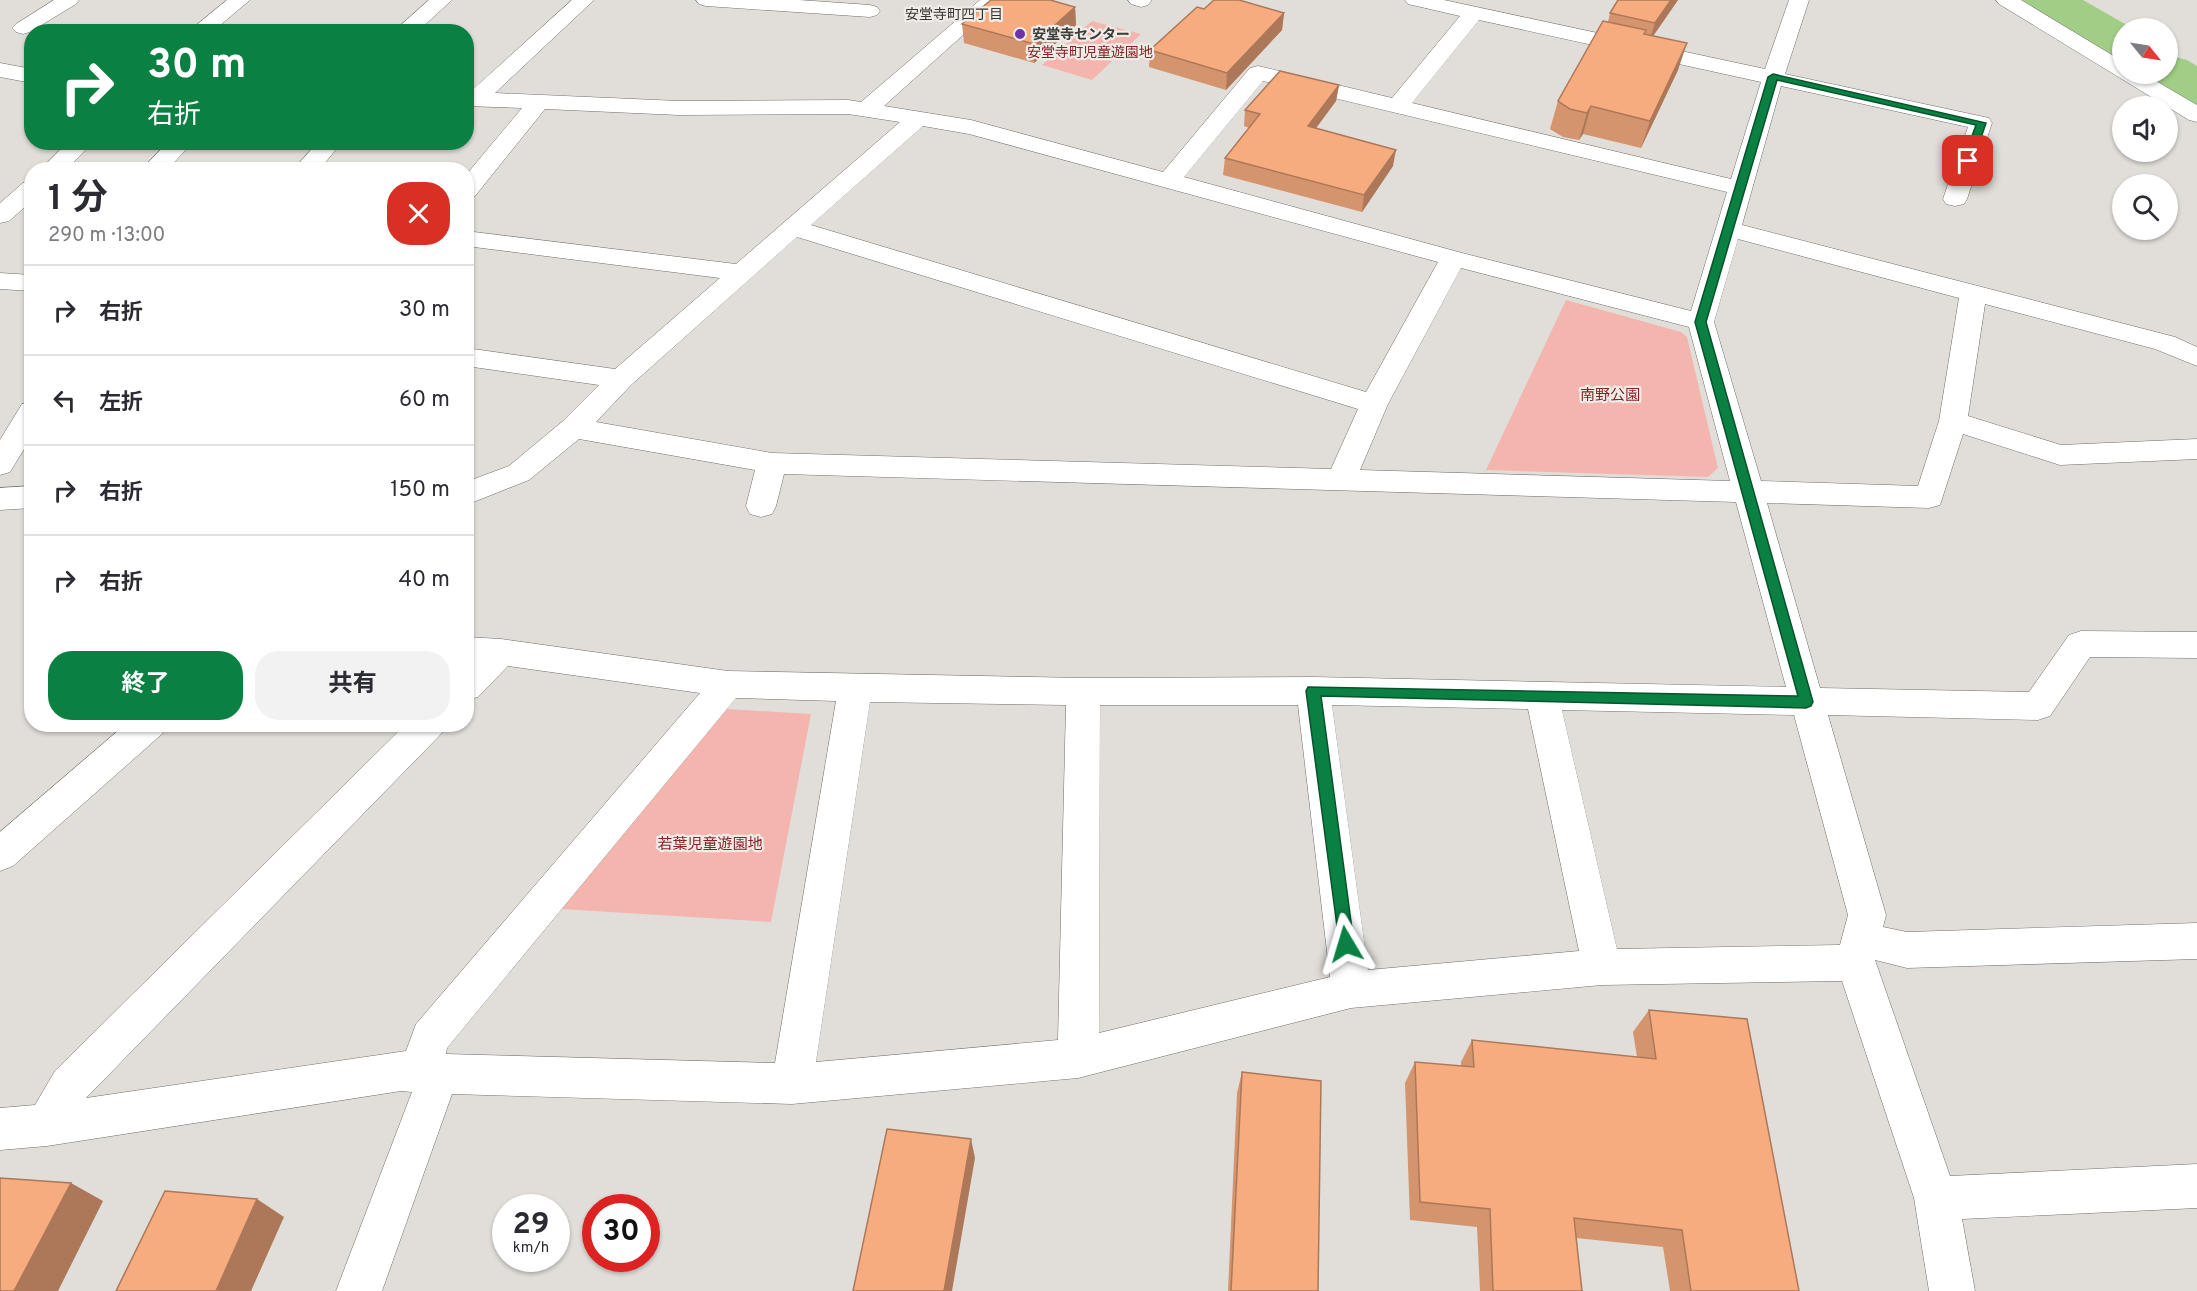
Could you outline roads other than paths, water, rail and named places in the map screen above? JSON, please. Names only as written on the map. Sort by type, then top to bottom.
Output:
[{"type":"street","points":[[30,24],[69,0]]},
{"type":"street","points":[[208,24],[240,0]]},
{"type":"street","points":[[413,24],[442,0]]},
{"type":"street","points":[[474,96],[584,0]]},
{"type":"street","points":[[717,0],[870,11]]},
{"type":"street","points":[[866,110],[992,0]]},
{"type":"street","points":[[1415,0],[1981,123],[1955,199]]},
{"type":"street","points":[[1799,0],[1773,77],[1701,322],[1867,915],[1858,951],[1936,1198],[1952,1291]]},
{"type":"street","points":[[2006,0],[2112,64]]},
{"type":"street","points":[[1398,106],[1473,14]]},
{"type":"street","points":[[0,70],[24,74]]},
{"type":"street","points":[[1169,180],[1257,73],[1740,188]]},
{"type":"street","points":[[2146,84],[2197,115]]},
{"type":"street","points":[[474,99],[538,104],[780,109],[848,106],[971,127],[1453,258],[1701,322]]},
{"type":"street","points":[[474,181],[538,104]]},
{"type":"street","points":[[474,491],[519,473],[573,428],[621,379],[917,119]]},
{"type":"street","points":[[61,162],[73,150]]},
{"type":"street","points":[[161,162],[174,150]]},
{"type":"street","points":[[312,162],[324,150]]},
{"type":"street","points":[[0,216],[24,195]]},
{"type":"street","points":[[793,228],[1374,404]]},
{"type":"street","points":[[1728,229],[1973,295],[2165,343],[2197,357]]},
{"type":"street","points":[[474,239],[741,273]]},
{"type":"street","points":[[1344,480],[1346,467],[1374,404],[1453,258]]},
{"type":"street","points":[[0,281],[24,282]]},
{"type":"street","points":[[573,428],[772,462],[1929,497],[1953,422],[1973,295]]},
{"type":"street","points":[[474,358],[621,379]]},
{"type":"street","points":[[1953,422],[2060,455],[2197,449]]},
{"type":"street","points":[[0,465],[24,424]]},
{"type":"street","points":[[761,506],[772,462]]},
{"type":"street","points":[[0,499],[24,498]]},
{"type":"street","points":[[474,650],[501,652],[728,684],[1083,692],[1313,691],[2038,706],[2081,644],[2197,645]]},
{"type":"street","points":[[474,679],[501,652]]},
{"type":"street","points":[[360,1291],[430,1073],[430,1038],[728,684]]},
{"type":"street","points":[[792,1084],[855,688]]},
{"type":"street","points":[[1313,691],[1351,990]]},
{"type":"street","points":[[1078,1058],[1083,692]]},
{"type":"street","points":[[1542,695],[1602,967]]},
{"type":"street","points":[[0,855],[141,732]]},
{"type":"street","points":[[47,1125],[70,1085],[421,732]]},
{"type":"street","points":[[0,1129],[47,1125],[401,1071],[792,1084],[1078,1058],[1351,990],[1602,967],[1858,951],[2197,941]]},
{"type":"street","points":[[1936,1198],[2197,1186]]},
{"type":"waterway","points":[[2039,0],[2112,43]]},
{"type":"waterway","points":[[2178,82],[2197,93]]},
{"type":"place","name":"安堂寺センター","points":[[1020,34]]},
{"type":"district","name":"安堂寺町四丁目","points":[[954,14]]},
{"type":"park label","name":"安堂寺町児童遊園地","points":[[1090,52]]},
{"type":"park label","name":"南野公園","points":[[1610,395]]},
{"type":"park label","name":"若葉児童遊園地","points":[[710,844]]}]
